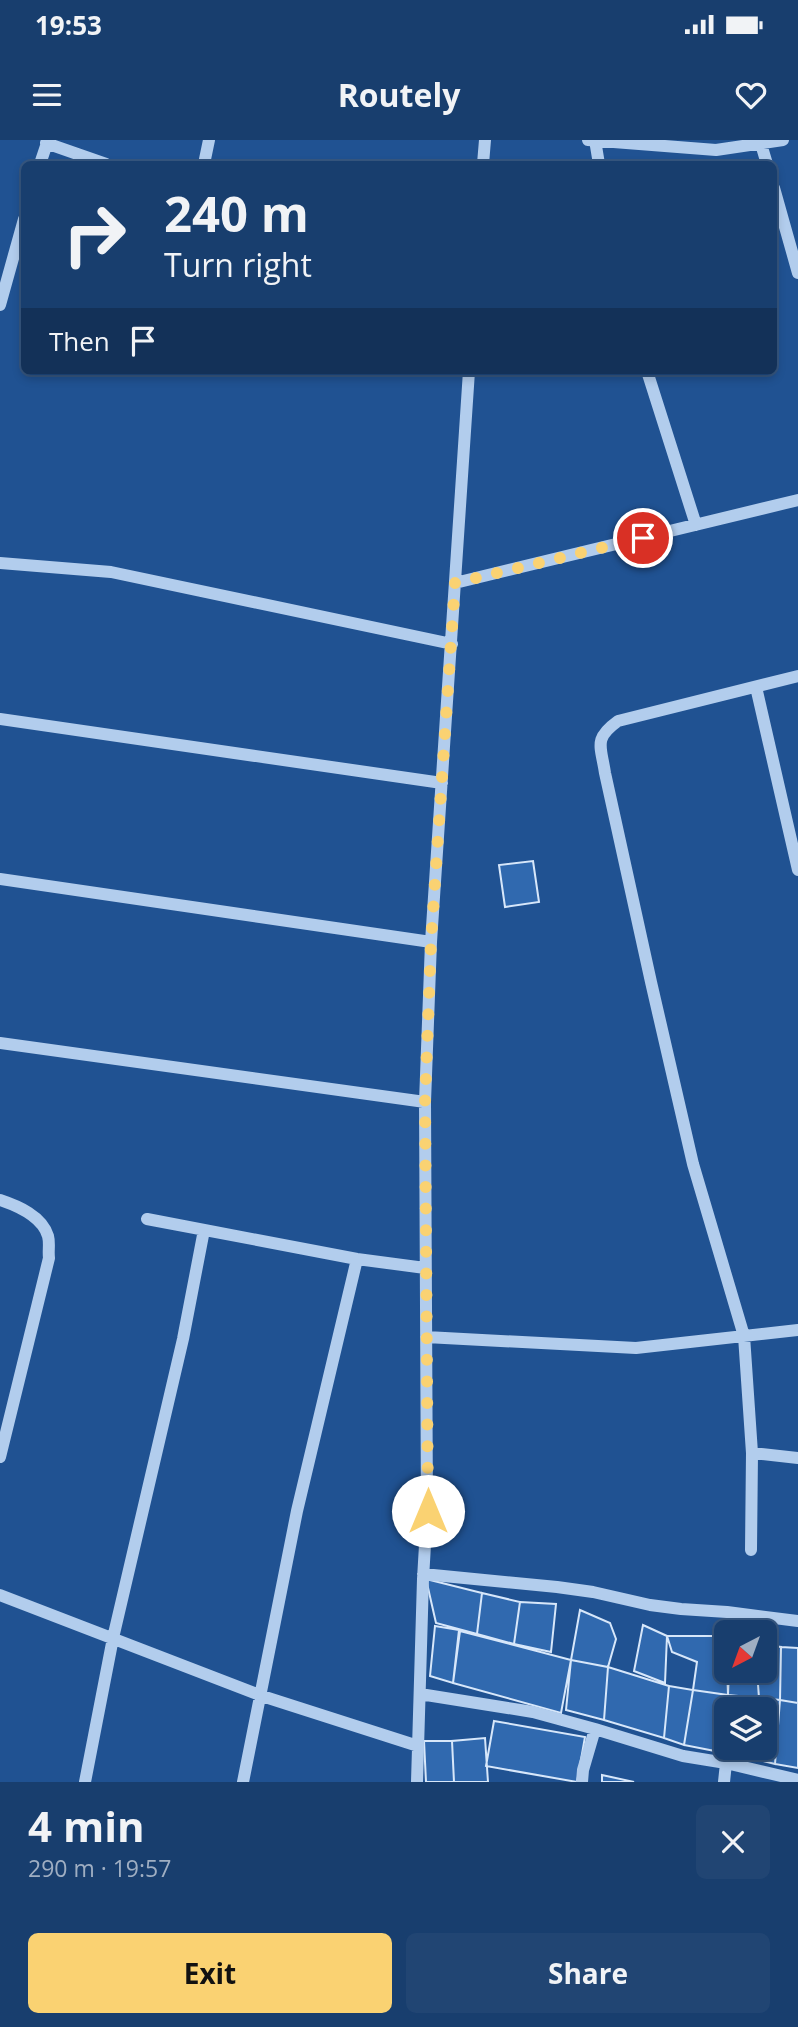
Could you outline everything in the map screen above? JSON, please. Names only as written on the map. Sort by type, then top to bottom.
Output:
[{"type":"street","points":[[205,161],[209,140]]},
{"type":"street","points":[[483,161],[485,140]]},
{"type":"street","points":[[588,140],[716,150],[783,140]]},
{"type":"street","points":[[595,141],[598,161]]},
{"type":"street","points":[[41,161],[47,142],[98,161]]},
{"type":"street","points":[[761,144],[766,161]]},
{"type":"street","points":[[777,199],[798,273]]},
{"type":"street","points":[[0,305],[21,230]]},
{"type":"street","points":[[417,1782],[423,1574],[428,1511],[425,1102],[431,942],[470,375]]},
{"type":"street","points":[[648,375],[696,525]]},
{"type":"street","points":[[455,583],[798,500]]},
{"type":"street","points":[[0,563],[111,572],[452,644]]},
{"type":"street","points":[[751,1550],[752,1453],[744,1336],[690,1151],[605,773],[600,739],[605,730],[618,721],[798,676]]},
{"type":"street","points":[[756,687],[798,870]]},
{"type":"street","points":[[0,719],[442,783]]},
{"type":"street","points":[[0,879],[431,942]]},
{"type":"street","points":[[0,1043],[425,1102]]},
{"type":"street","points":[[0,1200],[16,1205],[42,1223],[48,1238],[48,1258],[0,1457]]},
{"type":"street","points":[[147,1219],[357,1259],[425,1268]]},
{"type":"street","points":[[85,1782],[113,1638],[183,1339],[204,1230]]},
{"type":"street","points":[[243,1782],[297,1511],[357,1259]]},
{"type":"street","points":[[426,1337],[636,1349],[798,1330]]},
{"type":"street","points":[[752,1453],[798,1458]]},
{"type":"street","points":[[423,1574],[593,1592],[681,1609],[798,1620]]},
{"type":"street","points":[[0,1595],[262,1696],[418,1746]]},
{"type":"street","points":[[420,1694],[533,1712],[596,1728],[683,1756],[798,1780]]},
{"type":"street","points":[[582,1782],[596,1728]]},
{"type":"street","points":[[723,1782],[726,1763]]},
{"type":"building","points":[[533,861],[539,902],[505,907],[499,865]]},
{"type":"building","points":[[426,1579],[482,1593],[477,1634],[436,1623]]},
{"type":"building","points":[[482,1593],[520,1602],[514,1644],[477,1634]]},
{"type":"building","points":[[520,1602],[556,1604],[551,1652],[514,1644]]},
{"type":"building","points":[[580,1610],[610,1623],[616,1639],[608,1667],[571,1660]]},
{"type":"building","points":[[643,1625],[667,1636],[665,1683],[634,1671]]},
{"type":"building","points":[[435,1626],[459,1630],[453,1683],[430,1676]]},
{"type":"building","points":[[460,1631],[571,1660],[561,1713],[453,1683]]},
{"type":"building","points":[[667,1636],[714,1636],[714,1684],[728,1684],[728,1695],[693,1690],[697,1662],[672,1652]]},
{"type":"building","points":[[777,1646],[781,1647],[780,1700],[777,1697],[759,1697],[758,1684],[777,1684]]},
{"type":"building","points":[[781,1647],[798,1648],[798,1703],[780,1700]]},
{"type":"building","points":[[571,1660],[608,1667],[604,1720],[566,1710]]},
{"type":"building","points":[[608,1667],[669,1686],[664,1738],[604,1720]]},
{"type":"building","points":[[728,1684],[758,1684],[759,1697],[728,1695]]},
{"type":"building","points":[[669,1686],[693,1690],[684,1745],[664,1738]]},
{"type":"building","points":[[693,1690],[728,1695],[714,1697],[714,1751],[684,1745]]},
{"type":"building","points":[[777,1700],[780,1700],[777,1738]]},
{"type":"building","points":[[780,1700],[798,1703],[798,1768],[775,1764]]},
{"type":"building","points":[[494,1721],[585,1737],[577,1782],[486,1766]]},
{"type":"building","points":[[485,1738],[488,1782],[454,1782],[452,1741]]},
{"type":"building","points":[[424,1741],[452,1741],[454,1782],[426,1782]]},
{"type":"building","points":[[759,1760],[775,1760],[775,1764]]},
{"type":"building","points":[[602,1775],[634,1782],[602,1782]]},
{"type":"route","points":[[428,1511],[425,1102],[431,942],[455,583],[643,538]]}]
